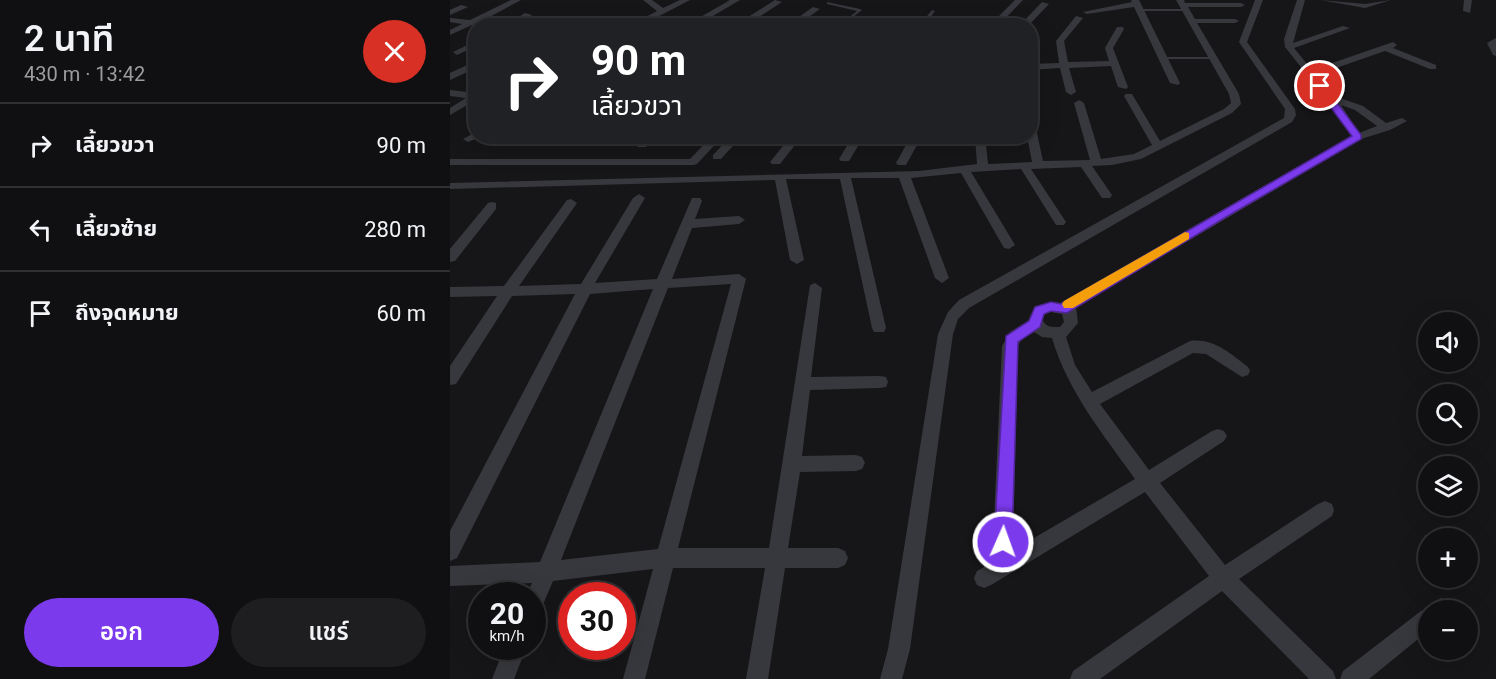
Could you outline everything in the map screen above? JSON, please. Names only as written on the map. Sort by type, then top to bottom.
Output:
[{"type":"street","points":[[482,18],[517,0]]},
{"type":"street","points":[[647,0],[662,11]]},
{"type":"street","points":[[648,18],[686,0]]},
{"type":"street","points":[[703,18],[736,0]]},
{"type":"street","points":[[1001,18],[1019,0]]},
{"type":"street","points":[[1013,18],[1030,0]]},
{"type":"street","points":[[891,679],[899,649],[947,327],[954,312],[964,304],[1288,120],[1291,115],[1290,109],[1243,42],[1259,0]]},
{"type":"street","points":[[1301,0],[1288,39],[1289,47],[1330,98],[1357,137]]},
{"type":"street","points":[[1324,0],[1354,2],[1368,6],[1387,0]]},
{"type":"street","points":[[1467,11],[1468,0]]},
{"type":"street","points":[[751,18],[778,2]]},
{"type":"street","points":[[1031,18],[1045,4]]},
{"type":"street","points":[[1088,12],[1137,4],[1175,83]]},
{"type":"street","points":[[450,186],[845,175],[903,169],[964,169],[1131,159],[1228,111],[1236,104],[1234,94],[1182,5],[1241,5]]},
{"type":"street","points":[[450,15],[464,7]]},
{"type":"street","points":[[802,18],[816,9]]},
{"type":"street","points":[[450,15],[468,22]]},
{"type":"street","points":[[523,18],[528,15]]},
{"type":"street","points":[[1071,92],[1060,41],[1080,18]]},
{"type":"street","points":[[1191,21],[1235,21]]},
{"type":"street","points":[[450,33],[468,25]]},
{"type":"street","points":[[1289,47],[1346,28]]},
{"type":"street","points":[[1120,29],[1108,48],[1126,91],[1158,146]]},
{"type":"street","points":[[1496,41],[1491,44],[1496,53]]},
{"type":"street","points":[[1309,74],[1390,46],[1432,67]]},
{"type":"street","points":[[457,52],[468,47]]},
{"type":"street","points":[[1038,67],[1113,63]]},
{"type":"street","points":[[450,77],[468,68]]},
{"type":"street","points":[[450,93],[468,95]]},
{"type":"street","points":[[1330,98],[1359,108],[1386,128]]},
{"type":"street","points":[[450,112],[468,101]]},
{"type":"street","points":[[1079,103],[1090,162],[1106,195]]},
{"type":"street","points":[[1068,304],[1071,323],[1069,328],[1058,334],[1042,330],[1036,323],[1035,319],[1040,310],[1051,307],[1063,309],[1068,304],[1357,137],[1402,121]]},
{"type":"street","points":[[681,162],[698,144]]},
{"type":"street","points":[[450,162],[693,162],[710,144]]},
{"type":"street","points":[[717,157],[729,144]]},
{"type":"street","points":[[776,162],[791,144]]},
{"type":"street","points":[[845,159],[854,144]]},
{"type":"street","points":[[914,144],[903,169],[942,278]]},
{"type":"street","points":[[981,144],[983,167]]},
{"type":"street","points":[[1034,144],[1038,164]]},
{"type":"street","points":[[1023,164],[1060,222]]},
{"type":"street","points":[[964,169],[1009,246]]},
{"type":"street","points":[[845,175],[879,328]]},
{"type":"street","points":[[780,176],[797,260]]},
{"type":"street","points":[[450,551],[585,289],[639,198]]},
{"type":"street","points":[[542,582],[696,201]]},
{"type":"street","points":[[450,379],[507,292],[572,203]]},
{"type":"street","points":[[450,258],[492,206]]},
{"type":"street","points":[[687,224],[739,220]]},
{"type":"street","points":[[450,291],[507,292],[585,289],[739,279],[634,679]]},
{"type":"street","points":[[757,679],[804,384],[815,288]]},
{"type":"street","points":[[1009,564],[1003,542],[1010,346],[1015,336],[1036,323]]},
{"type":"street","points":[[1058,334],[1068,366],[1089,402],[1223,578],[1326,679]]},
{"type":"street","points":[[1089,402],[1190,347],[1199,345],[1208,347],[1242,371]]},
{"type":"street","points":[[804,384],[880,382]]},
{"type":"street","points":[[984,578],[1148,481],[1218,436]]},
{"type":"street","points":[[792,464],[856,463]]},
{"type":"street","points":[[1081,679],[1223,578],[1325,510]]},
{"type":"street","points":[[450,576],[546,572],[665,558],[838,558]]},
{"type":"street","points":[[1351,679],[1418,626]]},
{"type":"street","points":[[503,679],[510,660]]},
{"type":"lane","points":[[828,3],[860,10],[850,18]]},
{"type":"lane","points":[[1137,4],[1182,5]]},
{"type":"lane","points":[[927,18],[933,11]]},
{"type":"lane","points":[[1163,58],[1213,58]]},
{"type":"slow traffic","points":[[1068,304],[1100,288],[1185,236]]},
{"type":"route","points":[[1003,542],[1011,340],[1019,332],[1036,323],[1036,314],[1040,310],[1051,307],[1063,309],[1357,137],[1339,109],[1320,86]]}]
